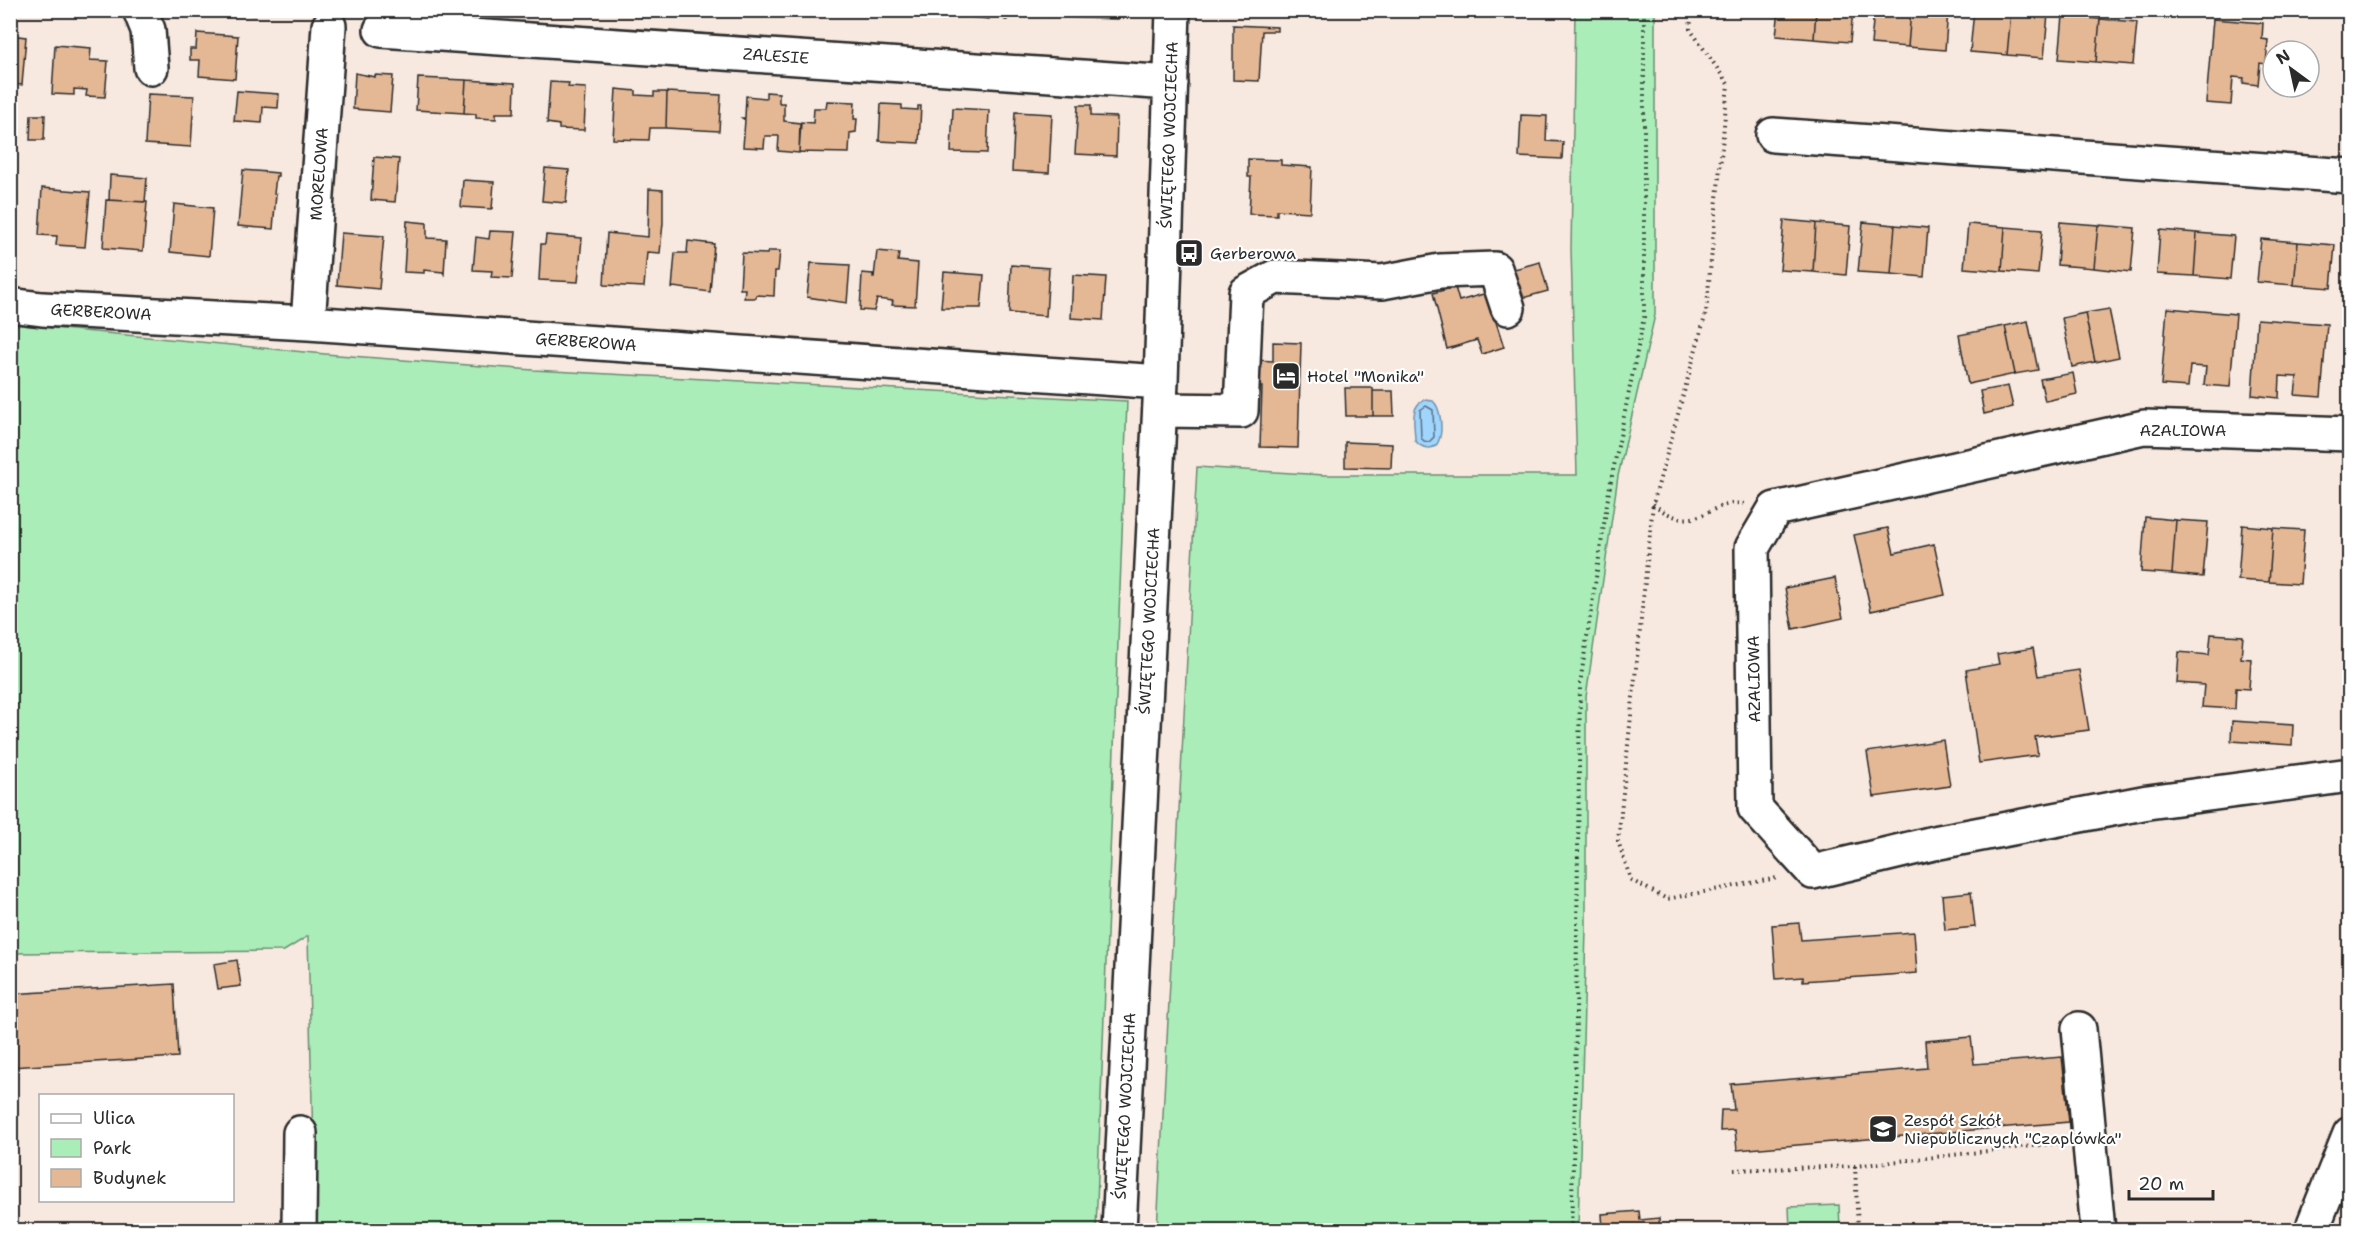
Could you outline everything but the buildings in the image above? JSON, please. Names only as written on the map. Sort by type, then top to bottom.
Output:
[{"type":"street","points":[[140,10],[148,30],[151,68]]},
{"type":"street","name":"ŚWIĘTEGO WOJCIECHA","points":[[1119,1230],[1160,396],[1173,10]]},
{"type":"street","name":"MORELOWA","points":[[308,322],[329,26]]},
{"type":"street","name":"ZALESIE","points":[[381,30],[1171,83]]},
{"type":"street","points":[[1773,135],[2349,176]]},
{"type":"street","name":"GERBEROWA","points":[[10,305],[42,309],[308,322],[1160,396],[1241,411],[1246,293],[1275,278],[1382,282],[1440,271],[1495,268],[1508,308]]},
{"type":"street","name":"AZALIOWA","points":[[1813,872],[1755,808],[1752,548],[1775,509],[2144,427],[2349,434]]},
{"type":"street","points":[[1813,872],[1934,843],[2148,802],[2349,775]]},
{"type":"street","points":[[2079,1029],[2098,1230]]},
{"type":"street","points":[[299,1230],[300,1132]]},
{"type":"street","points":[[2314,1230],[2314,1224],[2349,1134]]},
{"type":"path","points":[[1571,1230],[1575,1097],[1580,684],[1609,491],[1644,317],[1644,10]]},
{"type":"path","points":[[1692,10],[1690,29],[1728,84],[1706,313],[1653,504],[1618,841],[1632,880],[1667,899],[1813,872]]},
{"type":"path","points":[[1653,504],[1668,515],[1694,519],[1732,502],[1775,509]]},
{"type":"path","points":[[1734,1170],[1855,1166],[2060,1143]]},
{"type":"path","points":[[1855,1166],[1858,1230]]},
{"type":"green space","points":[[1575,11],[1655,11],[1655,315],[1618,476],[1586,697],[1586,929],[1578,1230],[1157,1230],[1197,467],[1324,475],[1577,475],[1571,249]]},
{"type":"green space","points":[[10,324],[325,354],[533,370],[1127,401],[1096,1230],[315,1230],[308,936],[284,951],[11,953]]},
{"type":"green space","points":[[1839,1205],[1840,1230],[1790,1230],[1789,1207]]},
{"type":"water","points":[[1424,400],[1433,401],[1436,404],[1440,419],[1439,440],[1431,448],[1424,447],[1415,440],[1416,407]]},
{"type":"place","name":"Gerberowa","points":[[1189,253]]},
{"type":"place","name":"Hotel \"Monika\"","points":[[1286,376]]},
{"type":"place","name":"Zespół Szkół Niepublicznych \"Czaplówka\"","points":[[1883,1129]]}]
